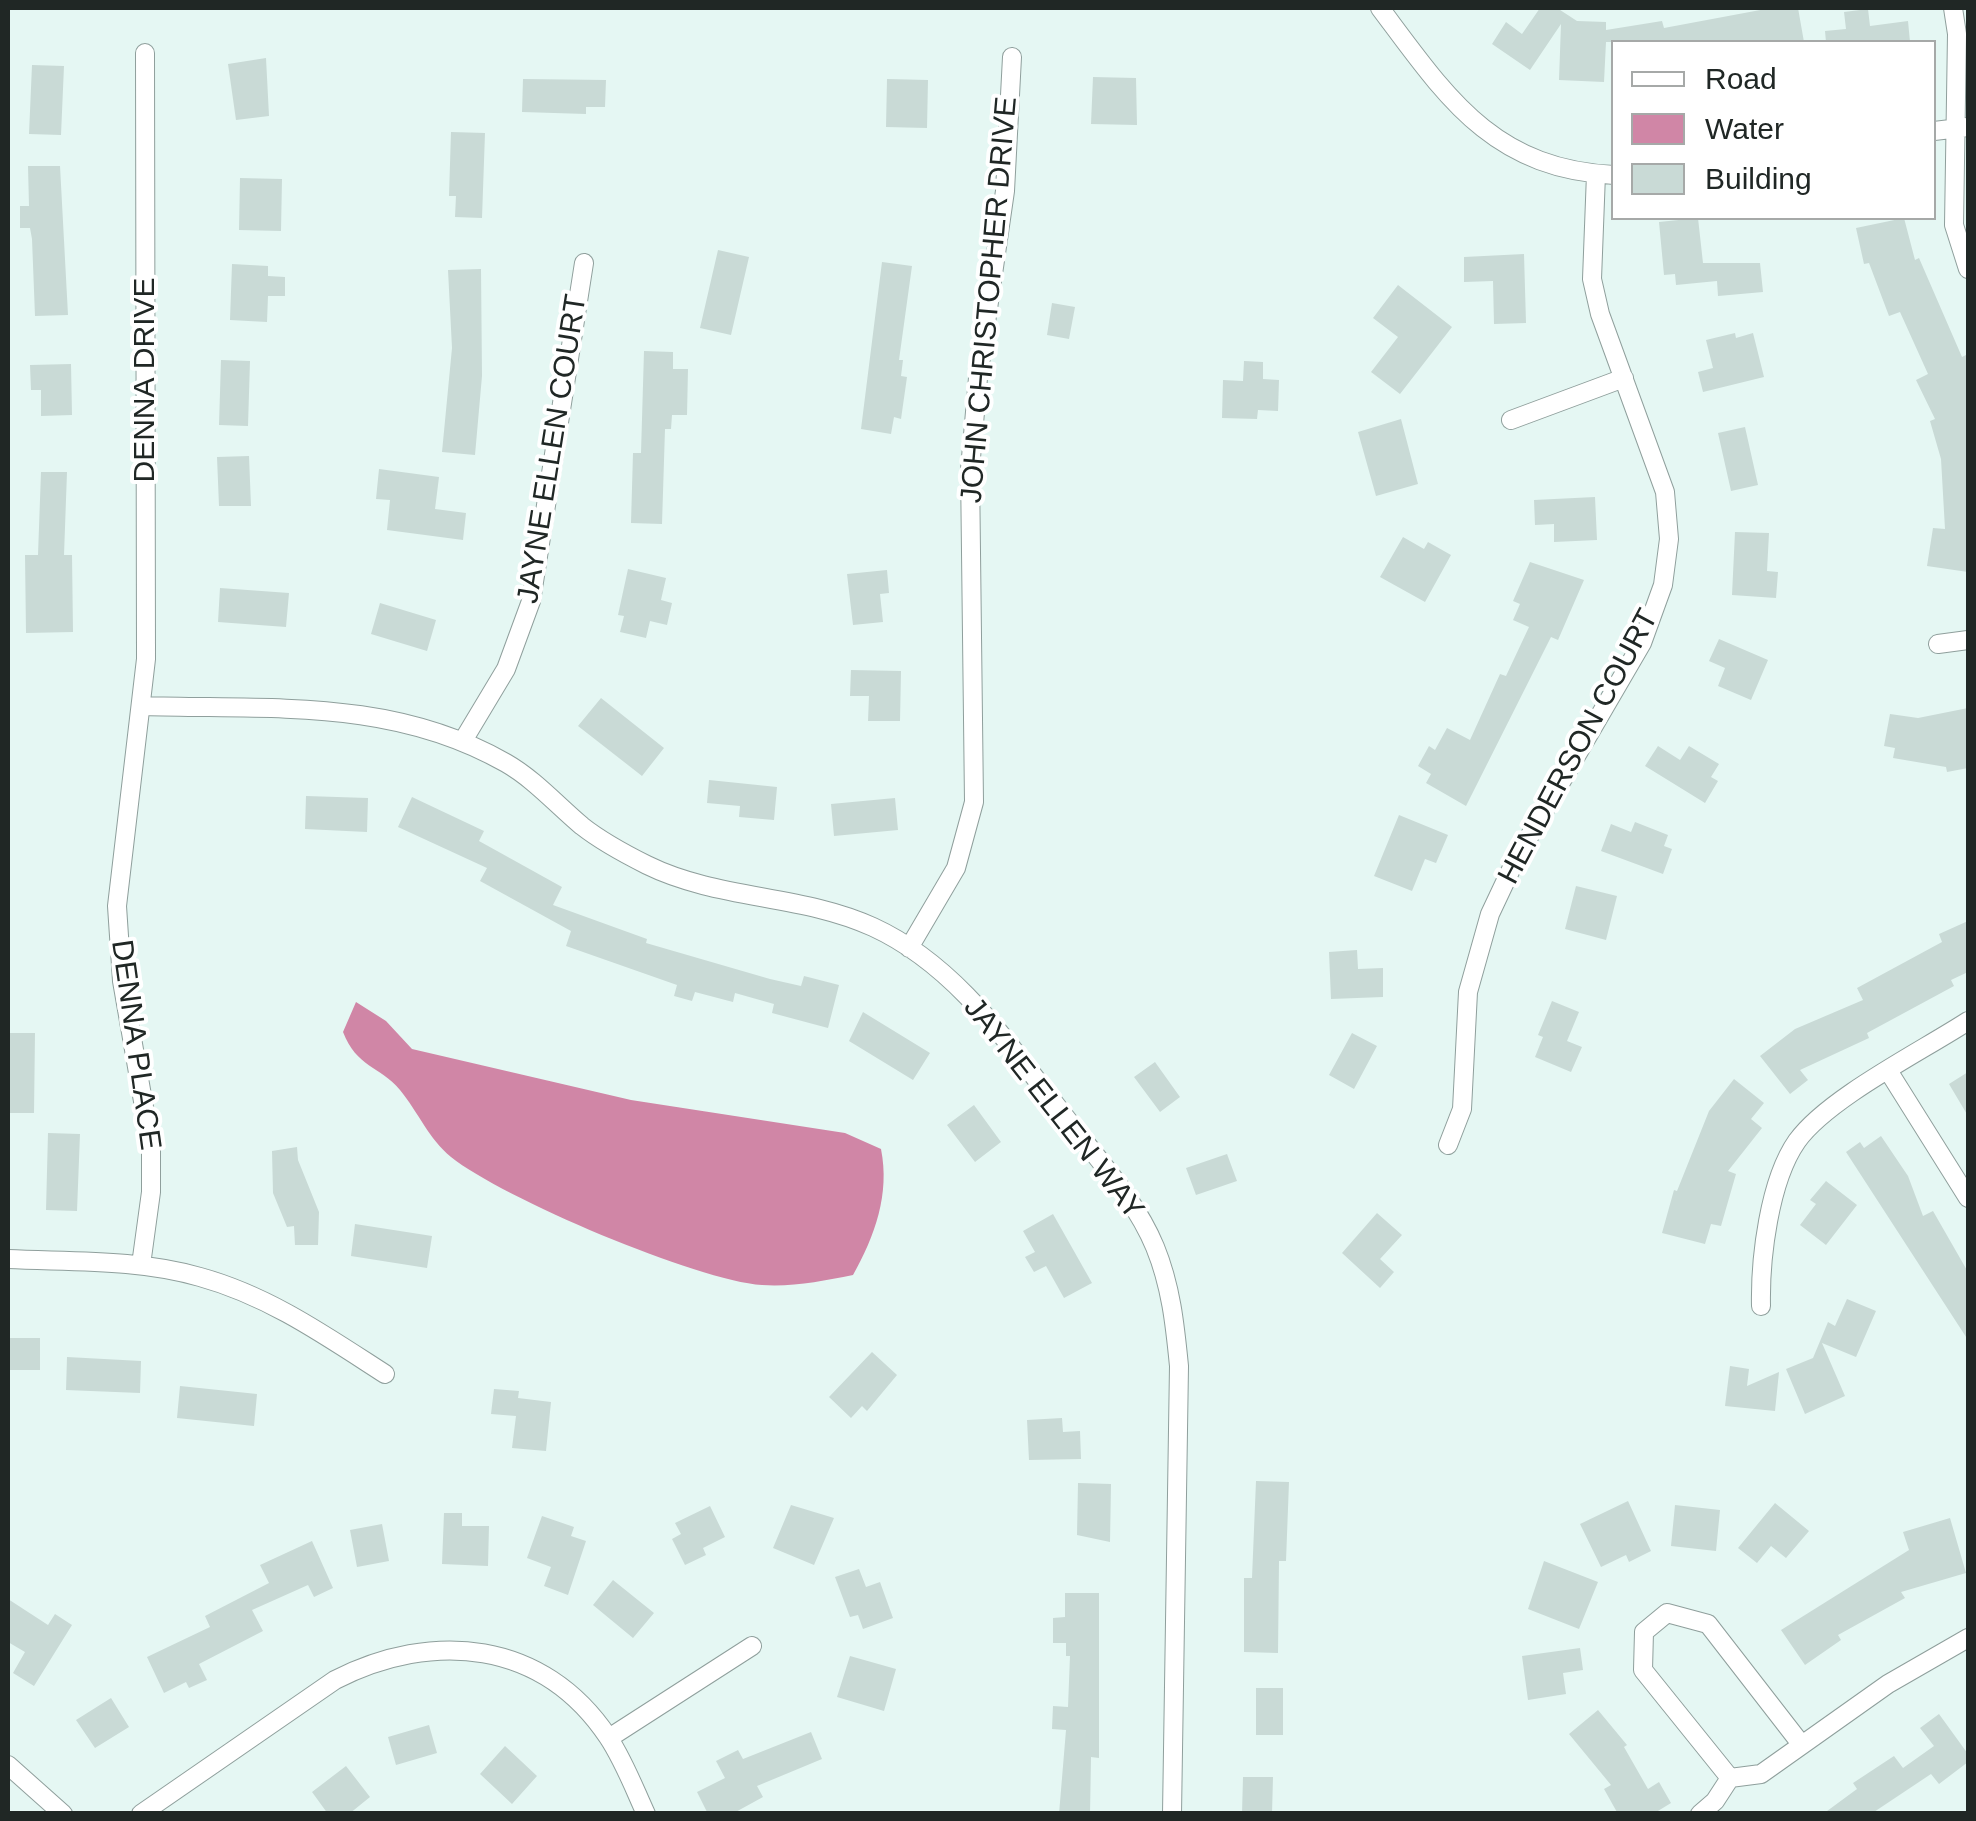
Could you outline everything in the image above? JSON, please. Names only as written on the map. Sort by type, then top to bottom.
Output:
[{"type":"street","points":[[1380,8],[1453,104],[1485,132],[1558,166],[1605,175]]},
{"type":"street","points":[[1952,8],[1964,131],[1954,225],[1968,269]]},
{"type":"street","name":"DENNA DRIVE","points":[[144,706],[145,54]]},
{"type":"street","name":"JOHN CHRISTOPHER DRIVE","points":[[909,948],[956,868],[974,802],[970,469],[978,378],[1005,191],[1012,57]]},
{"type":"street","points":[[1936,132],[1964,131]]},
{"type":"street","name":"HENDERSON COURT","points":[[1448,1144],[1462,1108],[1468,992],[1490,914],[1515,861],[1642,642],[1663,584],[1669,538],[1664,492],[1592,279],[1605,175]]},
{"type":"street","name":"JAYNE ELLEN COURT","points":[[464,740],[506,668],[531,601],[584,263]]},
{"type":"street","points":[[1510,420],[1624,378]]},
{"type":"street","points":[[1938,644],[1968,640]]},
{"type":"street","name":"JAYNE ELLEN WAY","points":[[144,706],[366,714],[414,722],[464,740],[512,766],[586,829],[649,866],[716,889],[832,912],[909,948],[980,1008],[1124,1191],[1155,1246],[1174,1307],[1178,1366],[1172,1814]]},
{"type":"street","name":"DENNA PLACE","points":[[141,1265],[151,1192],[151,1147],[122,981],[117,906],[122,840],[144,706]]},
{"type":"street","points":[[1761,1306],[1760,1260],[1796,1143],[1822,1116],[1968,1021]]},
{"type":"street","points":[[1889,1072],[1968,1198]]},
{"type":"street","points":[[8,1259],[141,1265],[198,1276],[255,1296],[385,1374]]},
{"type":"street","points":[[1730,1778],[1643,1670],[1644,1632],[1667,1613],[1708,1624],[1801,1744]]},
{"type":"street","points":[[1730,1778],[1761,1774],[1888,1684],[1968,1638]]},
{"type":"street","points":[[609,1738],[752,1646]]},
{"type":"street","points":[[141,1814],[335,1680],[402,1652],[461,1649],[518,1663],[568,1693],[609,1738],[646,1814]]},
{"type":"street","points":[[8,1766],[63,1814]]},
{"type":"street","points":[[1700,1814],[1715,1802],[1730,1778]]},
{"type":"water","points":[[356,1002],[386,1021],[412,1049],[631,1100],[845,1133],[881,1149],[882,1198],[861,1260],[853,1275],[819,1281],[762,1285],[732,1280],[649,1254],[512,1194],[451,1157],[400,1090],[355,1053],[343,1032]]},
{"type":"building","points":[[1540,8],[1557,8],[1577,21],[1606,22],[1606,30],[1662,21],[1664,28],[1771,8],[1798,8],[1804,40],[1611,40],[1606,42],[1604,82],[1559,80],[1561,24],[1530,70],[1492,44],[1506,22],[1522,34]]},
{"type":"building","points":[[1868,9],[1870,26],[1908,21],[1910,40],[1826,40],[1825,31],[1846,29],[1844,12]]},
{"type":"building","points":[[266,58],[269,116],[236,120],[228,64]]},
{"type":"building","points":[[32,65],[64,66],[61,135],[29,134]]},
{"type":"building","points":[[1093,77],[1136,78],[1137,125],[1091,124]]},
{"type":"building","points":[[523,79],[606,80],[605,107],[586,107],[586,114],[522,112]]},
{"type":"building","points":[[887,79],[928,80],[927,128],[886,127]]},
{"type":"building","points":[[451,132],[485,133],[482,218],[455,217],[456,196],[449,196]]},
{"type":"building","points":[[28,166],[60,166],[68,315],[35,316],[32,239],[30,228],[20,228],[20,206],[29,206]]},
{"type":"building","points":[[240,178],[282,179],[281,231],[239,230]]},
{"type":"building","points":[[1698,220],[1703,263],[1760,263],[1763,292],[1718,296],[1717,281],[1676,285],[1675,274],[1664,275],[1659,222]]},
{"type":"building","points":[[1905,220],[1915,260],[1919,258],[1962,357],[1968,354],[1968,572],[1927,566],[1933,528],[1945,529],[1941,459],[1930,421],[1935,419],[1916,380],[1928,374],[1900,312],[1889,316],[1869,263],[1864,264],[1856,228]]},
{"type":"building","points":[[718,250],[749,257],[731,335],[700,328]]},
{"type":"building","points":[[1524,254],[1526,323],[1494,324],[1493,281],[1464,282],[1464,257]]},
{"type":"building","points":[[882,262],[912,266],[899,360],[903,360],[901,376],[907,377],[901,419],[894,417],[891,434],[861,429]]},
{"type":"building","points":[[232,264],[268,266],[268,276],[285,277],[285,296],[268,296],[267,322],[230,320]]},
{"type":"building","points":[[481,269],[482,376],[475,455],[442,452],[452,348],[448,270]]},
{"type":"building","points":[[1398,285],[1452,327],[1400,394],[1371,372],[1398,337],[1373,318]]},
{"type":"building","points":[[1052,303],[1075,307],[1069,339],[1047,335]]},
{"type":"building","points":[[1735,333],[1736,338],[1753,333],[1764,377],[1703,392],[1698,372],[1713,368],[1706,340]]},
{"type":"building","points":[[644,351],[673,352],[673,369],[688,369],[687,415],[672,415],[671,429],[665,429],[662,524],[631,523],[633,453],[641,453]]},
{"type":"building","points":[[221,360],[250,361],[248,426],[219,425]]},
{"type":"building","points":[[1244,361],[1263,362],[1263,379],[1279,380],[1278,411],[1258,410],[1257,419],[1222,418],[1223,380],[1243,381]]},
{"type":"building","points":[[71,364],[72,415],[41,416],[41,390],[31,390],[30,365]]},
{"type":"building","points":[[1401,419],[1418,484],[1376,496],[1358,432]]},
{"type":"building","points":[[1745,427],[1758,485],[1731,491],[1718,433]]},
{"type":"building","points":[[249,456],[251,506],[219,506],[217,457]]},
{"type":"building","points":[[379,469],[439,477],[435,509],[466,513],[463,540],[387,530],[390,500],[376,499]]},
{"type":"building","points":[[41,472],[67,472],[64,555],[72,555],[73,632],[26,633],[25,555],[38,555]]},
{"type":"building","points":[[1595,497],[1597,540],[1554,542],[1554,524],[1535,525],[1534,500]]},
{"type":"building","points":[[1735,532],[1769,533],[1767,571],[1778,572],[1776,598],[1732,595]]},
{"type":"building","points":[[1403,537],[1424,549],[1428,542],[1451,555],[1425,602],[1380,577]]},
{"type":"building","points":[[1530,562],[1584,580],[1558,640],[1551,637],[1466,806],[1426,783],[1431,774],[1418,766],[1429,746],[1435,750],[1447,728],[1470,740],[1500,674],[1506,676],[1529,627],[1513,620],[1520,604],[1513,601]]},
{"type":"building","points":[[628,569],[666,578],[661,600],[672,603],[667,625],[650,621],[646,638],[620,632],[624,616],[618,615]]},
{"type":"building","points":[[887,570],[889,593],[880,594],[883,622],[853,625],[847,574]]},
{"type":"building","points":[[220,588],[289,593],[286,627],[218,622]]},
{"type":"building","points":[[380,603],[436,620],[427,651],[371,634]]},
{"type":"building","points":[[1719,639],[1768,660],[1751,700],[1718,686],[1725,668],[1709,661]]},
{"type":"building","points":[[851,670],[901,671],[900,721],[868,721],[869,696],[850,696]]},
{"type":"building","points":[[601,698],[664,748],[642,776],[578,726]]},
{"type":"building","points":[[1968,708],[1968,768],[1947,772],[1946,767],[1893,758],[1895,748],[1884,746],[1890,714],[1918,718]]},
{"type":"building","points":[[1658,746],[1680,760],[1689,746],[1719,764],[1711,777],[1718,781],[1705,803],[1645,766]]},
{"type":"building","points":[[709,780],[777,787],[774,820],[739,817],[740,806],[707,803]]},
{"type":"building","points":[[306,796],[368,798],[367,832],[305,829]]},
{"type":"building","points":[[412,797],[484,831],[479,841],[562,887],[553,905],[647,939],[646,943],[770,979],[801,986],[804,976],[839,985],[828,1028],[772,1013],[774,1004],[735,993],[733,1002],[695,992],[692,1001],[674,996],[677,985],[566,946],[571,931],[480,881],[487,868],[398,827]]},
{"type":"building","points":[[895,798],[898,830],[834,836],[831,804]]},
{"type":"building","points":[[1399,815],[1448,835],[1436,863],[1425,859],[1412,891],[1374,876]]},
{"type":"building","points":[[1635,822],[1668,835],[1664,846],[1672,849],[1663,874],[1601,851],[1611,824],[1631,832]]},
{"type":"building","points":[[1576,886],[1617,896],[1606,940],[1565,929]]},
{"type":"building","points":[[1968,921],[1968,972],[1951,980],[1954,986],[1867,1033],[1869,1038],[1800,1070],[1808,1080],[1790,1094],[1760,1056],[1795,1029],[1863,1000],[1857,988],[1942,942],[1939,934]]},
{"type":"building","points":[[1357,950],[1358,969],[1383,968],[1383,997],[1331,999],[1329,952]]},
{"type":"building","points":[[1552,1001],[1579,1012],[1567,1041],[1582,1047],[1571,1072],[1535,1057],[1543,1037],[1538,1035]]},
{"type":"building","points":[[863,1012],[930,1053],[913,1080],[849,1041]]},
{"type":"building","points":[[8,1033],[35,1033],[34,1113],[8,1113]]},
{"type":"building","points":[[1352,1033],[1377,1046],[1354,1089],[1329,1075]]},
{"type":"building","points":[[1155,1062],[1180,1097],[1160,1112],[1134,1077]]},
{"type":"building","points":[[1968,1072],[1968,1116],[1949,1084]]},
{"type":"building","points":[[1734,1079],[1764,1103],[1751,1119],[1762,1128],[1728,1171],[1736,1174],[1721,1226],[1711,1224],[1705,1244],[1662,1233],[1674,1190],[1677,1191],[1709,1111]]},
{"type":"building","points":[[974,1105],[1001,1142],[975,1162],[947,1125]]},
{"type":"building","points":[[48,1133],[80,1134],[77,1211],[46,1210]]},
{"type":"building","points":[[1881,1136],[1908,1176],[1923,1216],[1933,1211],[1968,1272],[1968,1340],[1846,1152],[1860,1142],[1864,1148]]},
{"type":"building","points":[[297,1147],[298,1160],[319,1212],[318,1245],[295,1245],[294,1226],[287,1227],[273,1193],[272,1151]]},
{"type":"building","points":[[1227,1154],[1237,1181],[1196,1195],[1186,1168]]},
{"type":"building","points":[[1826,1181],[1857,1205],[1826,1245],[1800,1225],[1816,1204],[1810,1200]]},
{"type":"building","points":[[1377,1213],[1402,1235],[1380,1259],[1394,1272],[1380,1288],[1342,1253]]},
{"type":"building","points":[[1053,1214],[1092,1283],[1064,1298],[1046,1266],[1034,1272],[1025,1257],[1035,1252],[1023,1231]]},
{"type":"building","points":[[355,1224],[432,1236],[427,1268],[351,1256]]},
{"type":"building","points":[[1847,1299],[1876,1311],[1856,1357],[1822,1343],[1845,1396],[1805,1414],[1786,1369],[1813,1358],[1828,1322],[1835,1326]]},
{"type":"building","points":[[8,1338],[40,1338],[40,1370],[8,1370]]},
{"type":"building","points":[[872,1352],[897,1375],[867,1411],[862,1406],[851,1418],[829,1397]]},
{"type":"building","points":[[67,1357],[141,1361],[140,1393],[66,1390]]},
{"type":"building","points":[[1730,1366],[1749,1369],[1747,1386],[1779,1372],[1775,1411],[1725,1406]]},
{"type":"building","points":[[180,1386],[257,1394],[254,1426],[177,1418]]},
{"type":"building","points":[[494,1389],[519,1391],[518,1398],[551,1402],[546,1451],[512,1448],[516,1416],[491,1414]]},
{"type":"building","points":[[1062,1418],[1063,1432],[1080,1431],[1081,1459],[1029,1460],[1027,1420]]},
{"type":"building","points":[[1256,1481],[1289,1482],[1286,1561],[1279,1561],[1278,1653],[1244,1652],[1244,1578],[1252,1578]]},
{"type":"building","points":[[1078,1483],[1111,1484],[1110,1542],[1077,1535]]},
{"type":"building","points":[[1628,1501],[1651,1551],[1629,1562],[1626,1555],[1601,1567],[1580,1524]]},
{"type":"building","points":[[1775,1503],[1809,1531],[1786,1558],[1771,1546],[1757,1563],[1738,1548]]},
{"type":"building","points":[[791,1505],[834,1518],[814,1565],[773,1548]]},
{"type":"building","points":[[1675,1505],[1720,1510],[1716,1551],[1671,1546]]},
{"type":"building","points":[[710,1506],[725,1537],[703,1548],[706,1555],[685,1565],[672,1539],[681,1534],[675,1523]]},
{"type":"building","points":[[444,1513],[462,1513],[462,1526],[489,1526],[488,1566],[442,1564]]},
{"type":"building","points":[[542,1516],[574,1527],[571,1536],[586,1541],[568,1595],[544,1586],[551,1567],[527,1558]]},
{"type":"building","points":[[1950,1518],[1966,1573],[1901,1592],[1905,1598],[1838,1635],[1841,1640],[1805,1665],[1781,1630],[1909,1550],[1903,1532]]},
{"type":"building","points":[[382,1524],[389,1561],[357,1567],[350,1530]]},
{"type":"building","points":[[312,1541],[333,1588],[314,1597],[308,1585],[252,1610],[263,1631],[199,1664],[207,1680],[189,1688],[186,1682],[164,1693],[147,1657],[210,1627],[205,1616],[269,1583],[260,1565]]},
{"type":"building","points":[[1544,1561],[1598,1582],[1579,1629],[1528,1609]]},
{"type":"building","points":[[859,1569],[866,1587],[880,1582],[893,1618],[863,1629],[858,1615],[850,1617],[835,1577]]},
{"type":"building","points":[[613,1580],[654,1613],[633,1638],[593,1605]]},
{"type":"building","points":[[1065,1593],[1099,1593],[1099,1758],[1091,1757],[1090,1814],[1059,1814],[1066,1730],[1052,1729],[1053,1706],[1068,1707],[1070,1656],[1066,1656],[1066,1643],[1053,1643],[1053,1618],[1065,1617]]},
{"type":"building","points":[[8,1599],[48,1625],[55,1614],[72,1625],[34,1686],[13,1673],[25,1652],[8,1642]]},
{"type":"building","points":[[1580,1648],[1583,1670],[1563,1673],[1566,1694],[1528,1700],[1522,1656]]},
{"type":"building","points":[[850,1656],[896,1669],[884,1711],[837,1697]]},
{"type":"building","points":[[1256,1688],[1283,1688],[1283,1735],[1256,1735]]},
{"type":"building","points":[[111,1698],[129,1727],[95,1748],[76,1720]]},
{"type":"building","points":[[1598,1710],[1627,1745],[1624,1747],[1648,1789],[1659,1782],[1671,1803],[1653,1814],[1618,1814],[1604,1789],[1611,1785],[1569,1734]]},
{"type":"building","points":[[1939,1714],[1968,1754],[1968,1762],[1939,1784],[1931,1774],[1871,1814],[1823,1814],[1857,1789],[1853,1783],[1894,1756],[1903,1768],[1934,1746],[1920,1728]]},
{"type":"building","points":[[429,1725],[437,1753],[396,1765],[388,1737]]},
{"type":"building","points":[[811,1732],[822,1759],[757,1786],[763,1797],[732,1814],[708,1814],[697,1792],[725,1778],[716,1761],[738,1750],[743,1759]]},
{"type":"building","points":[[505,1746],[537,1776],[512,1804],[480,1774]]},
{"type":"building","points":[[346,1766],[370,1797],[349,1814],[328,1814],[312,1792]]},
{"type":"building","points":[[1243,1777],[1273,1777],[1272,1814],[1242,1814]]}]
